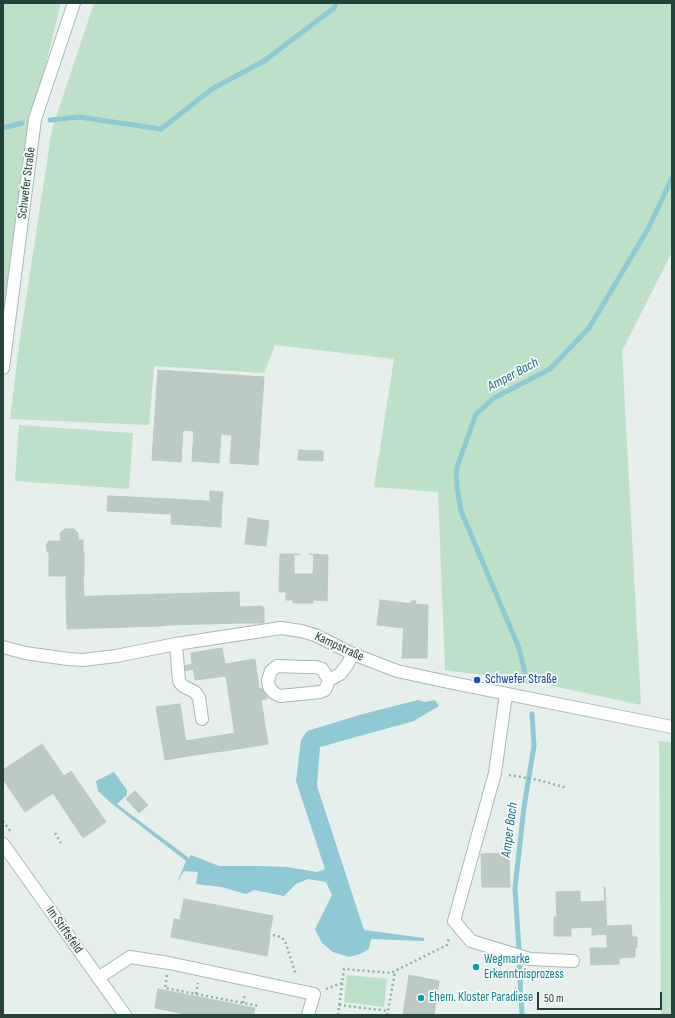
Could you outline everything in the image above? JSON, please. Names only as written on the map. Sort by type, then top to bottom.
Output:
[{"type":"street","name":"Schwefer Straße","points":[[3,368],[35,119],[74,3]]},
{"type":"street","name":"Kampstraße","points":[[3,647],[25,653],[83,660],[116,656],[176,644],[281,628],[315,635],[353,654],[397,671],[672,726]]},
{"type":"street","points":[[176,644],[179,681],[183,686],[195,692],[199,698],[202,719]]},
{"type":"street","points":[[329,680],[322,669],[316,667],[277,666],[271,671],[268,680],[269,687],[274,693],[280,696],[320,692],[325,690],[329,680],[340,674],[353,654]]},
{"type":"street","points":[[506,694],[495,774],[454,921],[471,941],[530,960],[573,961]]},
{"type":"street","name":"Im Stiftsfeld","points":[[3,844],[125,1015]]},
{"type":"street","points":[[98,978],[130,957],[169,963],[314,994],[308,1015]]},
{"type":"path","points":[[517,776],[567,788]]},
{"type":"path","points":[[55,833],[62,843]]},
{"type":"path","points":[[338,1015],[344,969],[391,973],[396,971],[447,945],[454,921]]},
{"type":"path","points":[[272,936],[282,937],[285,941],[297,977],[295,990]]},
{"type":"path","points":[[169,963],[165,988],[259,1006]]},
{"type":"path","points":[[387,1015],[396,971]]},
{"type":"path","points":[[339,1006],[388,1011]]},
{"type":"green space","points":[[3,3],[61,3],[32,120],[26,134],[3,328]]},
{"type":"green space","points":[[94,3],[672,3],[672,252],[622,351],[641,705],[539,683],[445,670],[438,492],[374,487],[394,359],[275,345],[264,373],[154,366],[149,425],[10,419],[19,345],[52,129]]},
{"type":"green space","points":[[19,425],[133,433],[129,489],[15,481]]},
{"type":"green space","points":[[659,741],[672,742],[672,1015],[661,1015]]},
{"type":"green space","points":[[347,975],[387,979],[384,1007],[344,1002]]},
{"type":"water","points":[[418,700],[425,702],[435,700],[439,706],[414,721],[320,747],[317,786],[364,930],[424,938],[424,941],[371,939],[369,949],[360,954],[349,957],[333,952],[322,943],[315,929],[332,895],[326,882],[308,879],[296,884],[284,896],[254,890],[246,894],[221,887],[196,884],[198,872],[184,871],[177,883],[186,861],[111,803],[98,791],[96,781],[114,772],[127,790],[127,795],[117,804],[189,858],[191,855],[219,866],[287,867],[317,872],[325,869],[296,781],[301,740],[307,731],[363,714]]},
{"type":"building","points":[[158,370],[264,377],[258,465],[230,463],[232,435],[221,434],[219,463],[192,461],[194,431],[183,430],[181,462],[152,460]]},
{"type":"building","points":[[299,450],[323,451],[323,461],[298,460]]},
{"type":"building","points":[[210,491],[223,492],[222,502],[210,501]]},
{"type":"building","points":[[108,496],[172,499],[171,514],[107,511]]},
{"type":"building","points":[[172,499],[222,502],[221,527],[171,524]]},
{"type":"building","points":[[248,518],[269,521],[266,546],[245,544]]},
{"type":"building","points":[[65,529],[74,529],[78,533],[78,540],[83,540],[84,576],[49,576],[49,554],[46,545],[49,541],[61,541],[60,533]]},
{"type":"building","points":[[280,554],[294,554],[294,574],[313,574],[314,555],[309,554],[328,555],[327,601],[313,600],[313,603],[293,603],[293,600],[286,600],[286,592],[279,592]]},
{"type":"building","points":[[83,576],[84,596],[66,597],[66,577]]},
{"type":"building","points":[[239,592],[240,623],[169,625],[168,594]]},
{"type":"building","points":[[159,594],[168,594],[169,625],[160,626]]},
{"type":"building","points":[[159,594],[160,626],[67,629],[66,597]]},
{"type":"building","points":[[380,600],[405,603],[404,628],[377,625]]},
{"type":"building","points":[[412,601],[416,601],[415,604],[428,605],[427,658],[402,658],[405,603],[412,603]]},
{"type":"building","points":[[261,606],[264,608],[264,623],[240,623],[240,607]]},
{"type":"building","points":[[222,648],[225,664],[255,659],[259,689],[266,688],[267,699],[261,700],[268,744],[237,749],[226,676],[195,680],[193,669],[185,671],[184,666],[192,664],[191,653]]},
{"type":"building","points":[[180,704],[188,756],[165,760],[156,707]]},
{"type":"building","points":[[235,733],[237,749],[188,756],[185,741]]},
{"type":"building","points":[[42,744],[64,776],[71,771],[106,822],[83,838],[53,793],[25,812],[3,779],[3,770]]},
{"type":"building","points":[[135,791],[148,805],[139,813],[126,799]]},
{"type":"building","points":[[509,853],[510,887],[482,887],[481,854]]},
{"type":"building","points":[[605,887],[607,934],[592,935],[592,927],[571,928],[571,936],[554,936],[554,917],[557,917],[556,892],[580,891],[580,902],[605,901]]},
{"type":"building","points":[[184,899],[273,916],[269,937],[180,919]]},
{"type":"building","points":[[174,919],[270,937],[267,956],[171,937]]},
{"type":"building","points":[[631,925],[632,937],[637,937],[635,957],[619,958],[619,964],[591,965],[590,948],[607,948],[607,926]]},
{"type":"building","name":"Ehem. Kloster Paradiese","points":[[409,975],[439,981],[434,1015],[403,1015]]},
{"type":"building","points":[[158,989],[255,1008],[253,1015],[190,1015],[155,1008]]},
{"type":"waterway","points":[[50,120],[79,117],[161,129],[212,89],[264,61],[334,8],[336,3]]},
{"type":"waterway","points":[[3,128],[22,123]]},
{"type":"waterway","name":"Amper Bach","points":[[527,681],[519,648],[461,511],[456,470],[476,414],[494,398],[550,369],[589,328],[648,229],[672,178]]},
{"type":"waterway","name":"Amper Bach","points":[[519,950],[515,888],[524,807],[534,746],[532,714]]},
{"type":"waterway","name":"Amper Bach","points":[[519,963],[522,1015]]},
{"type":"place","name":"Schwefer Straße","points":[[477,680]]},
{"type":"place","name":"Wegmarke Erkenntnisprozess","points":[[476,967]]},
{"type":"place","name":"Ehem. Kloster Paradiese","points":[[421,998]]}]
